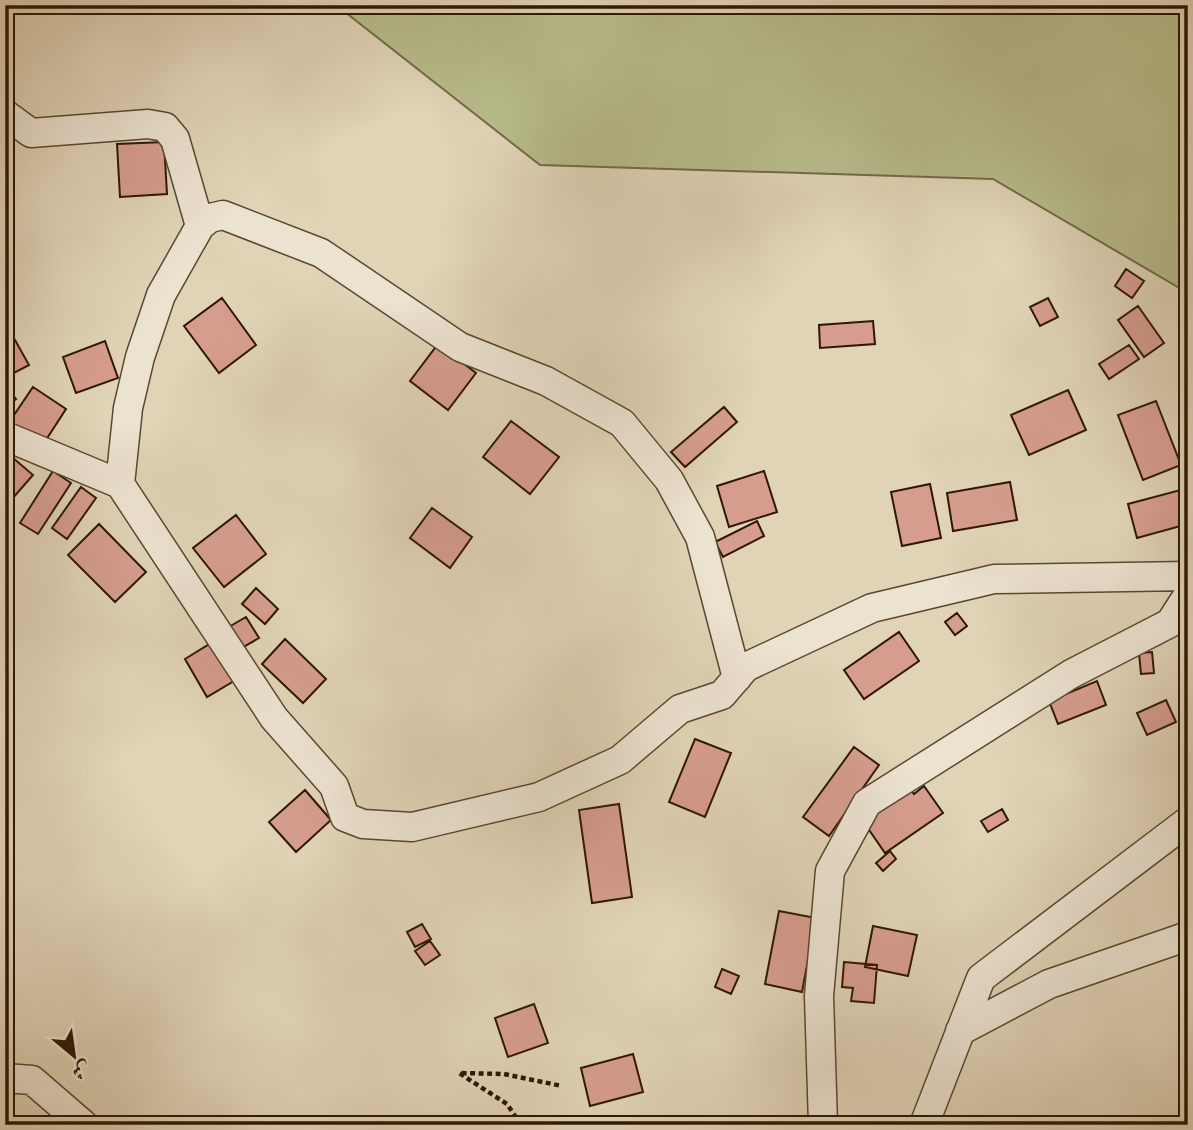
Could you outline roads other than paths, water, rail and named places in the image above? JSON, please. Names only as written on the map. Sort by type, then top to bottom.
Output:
[{"type":"street","points":[[5,114],[31,133],[148,124],[165,127],[175,139],[200,226]]},
{"type":"street","points":[[120,484],[128,408],[140,357],[161,295],[200,226],[210,218],[223,215],[321,253],[460,347],[546,381],[622,423],[669,480],[701,537],[737,678]]},
{"type":"street","points":[[5,436],[120,484],[274,718],[334,786],[345,817],[363,824],[412,827],[539,797],[620,760],[680,709],[722,695],[746,667],[760,659],[872,608],[994,579],[1188,576]]},
{"type":"street","points":[[823,1125],[819,996],[830,871],[867,803],[1071,674],[1170,623],[1188,595]]},
{"type":"street","points":[[924,1125],[981,978],[1188,821]]},
{"type":"street","points":[[960,1031],[1049,984],[1188,936]]},
{"type":"street","points":[[5,1078],[32,1080],[84,1125]]}]
